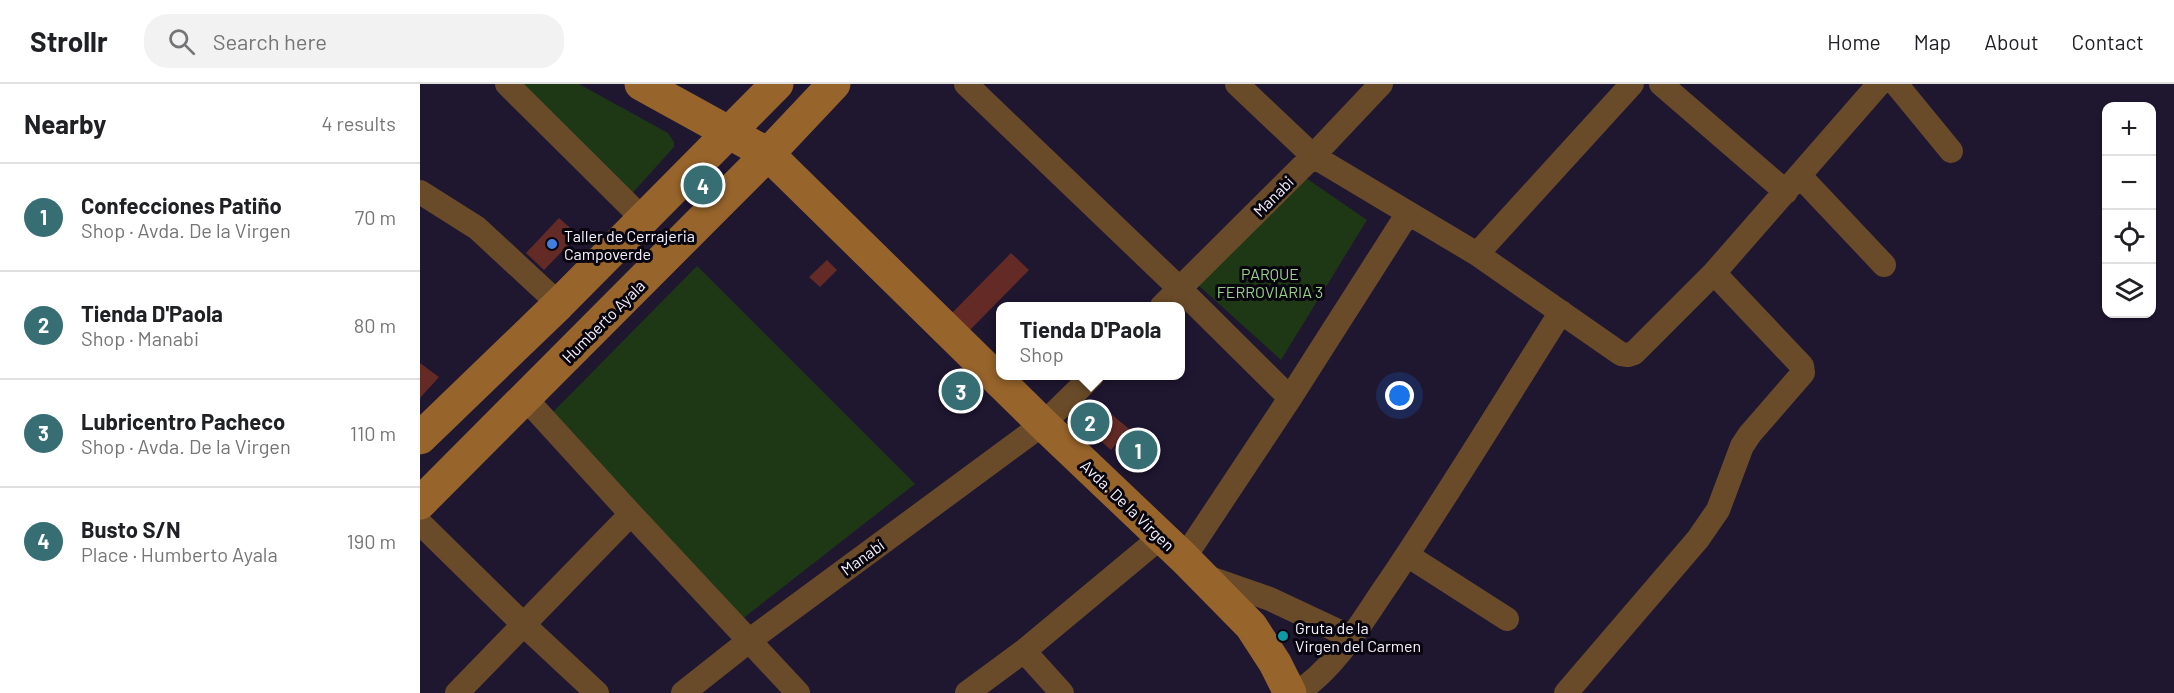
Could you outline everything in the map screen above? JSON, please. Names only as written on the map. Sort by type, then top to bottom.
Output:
[{"type":"street","points":[[507,84],[643,219]]},
{"type":"street","name":"Avda. De la Virgen","points":[[641,84],[768,154],[996,378]]},
{"type":"street","points":[[422,432],[559,304],[731,133],[777,84]]},
{"type":"street","name":"Humberto Ayala","points":[[420,503],[526,399],[834,84]]},
{"type":"street","points":[[966,84],[1290,398]]},
{"type":"street","points":[[1237,84],[1313,156],[1477,254],[1621,354],[1628,356],[1634,353],[1714,273],[1879,84]]},
{"type":"street","name":"Manabi","points":[[1166,302],[1313,156],[1381,84]]},
{"type":"street","points":[[1477,254],[1632,84]]},
{"type":"street","points":[[1661,84],[1793,184],[1884,265]]},
{"type":"street","points":[[1896,84],[1951,152]]},
{"type":"street","points":[[420,192],[477,228],[559,304]]},
{"type":"street","points":[[968,693],[1024,651],[1182,557],[1290,398],[1407,213]]},
{"type":"street","points":[[1566,693],[1698,539],[1718,510],[1742,446],[1803,373],[1802,366],[1714,273]]},
{"type":"street","points":[[1296,693],[1314,682],[1351,637],[1407,555],[1561,312]]},
{"type":"street","name":"Avda. De la Virgen","points":[[998,380],[1251,626],[1275,663],[1290,693]]},
{"type":"street","points":[[1043,424],[1087,380]]},
{"type":"street","points":[[526,399],[798,693]]},
{"type":"street","name":"Manabí","points":[[683,693],[750,640],[1043,424]]},
{"type":"street","points":[[457,693],[631,514]]},
{"type":"street","points":[[420,523],[597,693]]},
{"type":"street","points":[[1407,555],[1507,619]]},
{"type":"street","points":[[1182,557],[1351,637]]},
{"type":"street","points":[[1024,651],[1062,693]]},
{"type":"green space","points":[[509,84],[579,84],[668,133],[674,142],[674,147],[628,198]]},
{"type":"green space","name":"PARQUE FERROVIARIA 3","points":[[1300,174],[1367,220],[1281,360],[1198,285]]},
{"type":"green space","points":[[697,266],[915,484],[741,620],[550,415]]},
{"type":"building","name":"Taller de Cerrajeria Campoverde","points":[[559,218],[578,235],[544,270],[526,253]]},
{"type":"building","points":[[1011,253],[1029,270],[970,330],[952,313]]},
{"type":"building","points":[[827,260],[837,270],[820,287],[809,277]]},
{"type":"building","points":[[420,363],[439,377],[420,398]]},
{"type":"building","points":[[956,372],[980,395],[966,411],[941,387]]},
{"type":"building","points":[[1097,402],[1129,429],[1111,450],[1079,422]]},
{"type":"building","points":[[1137,438],[1149,447],[1138,462],[1126,453]]},
{"type":"place","name":"Busto S/N","points":[[703,185]]},
{"type":"place","name":"Taller de Cerrajeria Campoverde","points":[[552,244]]},
{"type":"place","name":"Lubricentro Pacheco","points":[[961,391]]},
{"type":"place","name":"Tienda D'Paola","points":[[1090,422]]},
{"type":"place","name":"Confecciones Patiño","points":[[1138,450]]},
{"type":"place","name":"Gruta de la Virgen del Carmen","points":[[1283,636]]}]
